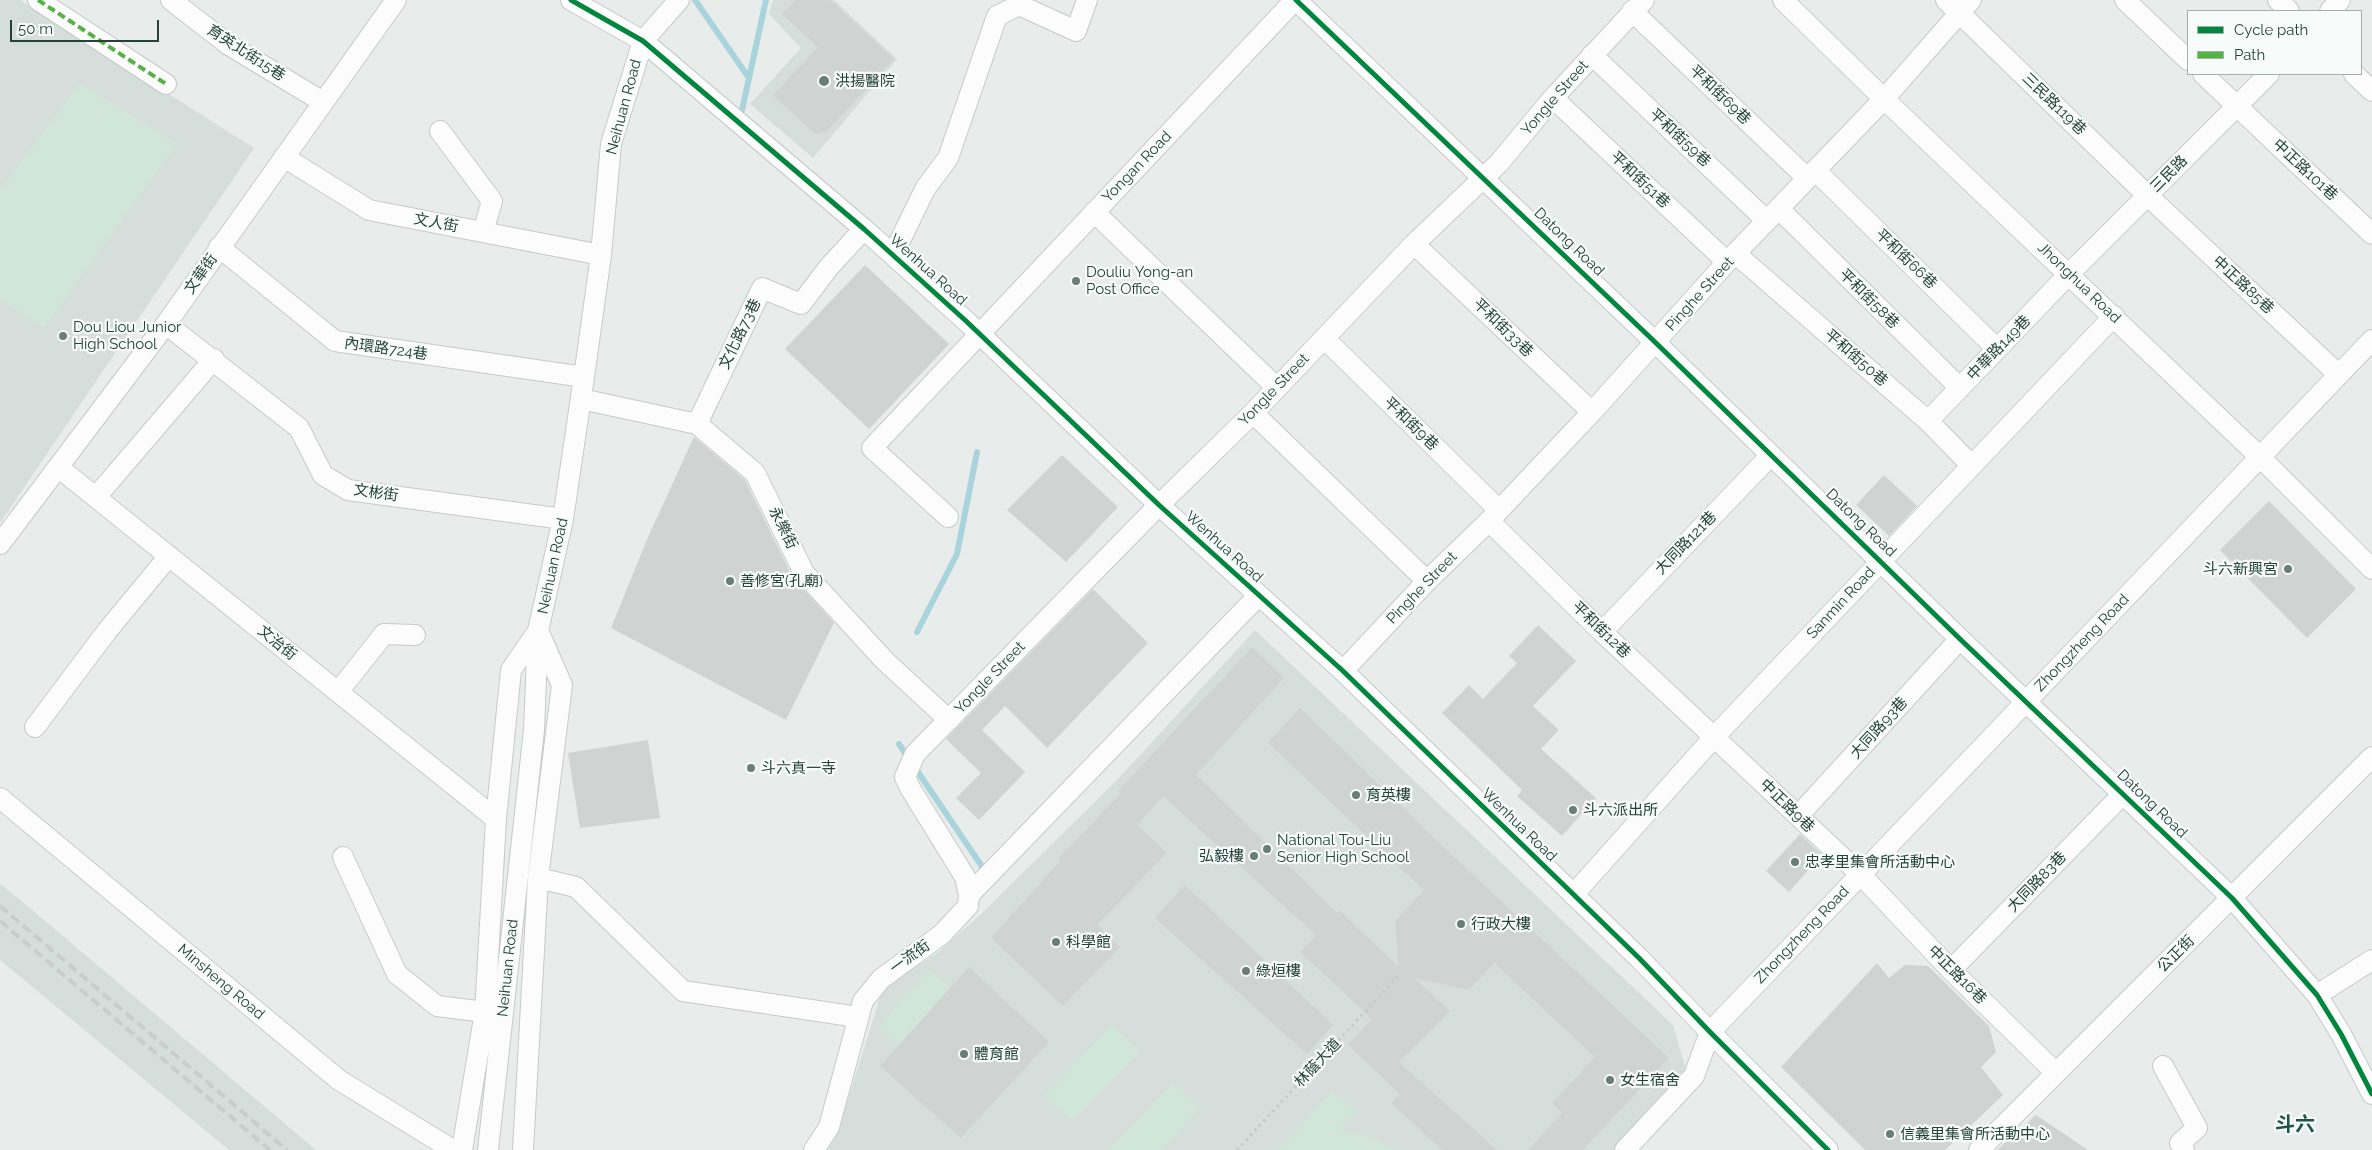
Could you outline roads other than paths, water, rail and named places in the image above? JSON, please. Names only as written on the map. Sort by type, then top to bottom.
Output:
[{"type":"street","points":[[38,0],[166,84]]},
{"type":"street","name":"育英北街15巷","points":[[171,0],[229,45],[323,102]]},
{"type":"street","name":"文華街","points":[[0,544],[166,324],[396,0]]},
{"type":"street","name":"Wenhua Road","points":[[571,0],[643,41],[864,229],[979,333],[1159,505],[1343,671],[1639,958],[1828,1150]]},
{"type":"street","name":"Neihuan Road","points":[[488,1150],[534,730],[538,631],[563,519],[581,399],[601,255],[611,144],[643,41],[679,0]]},
{"type":"street","points":[[893,255],[925,189],[948,158],[997,16],[1019,5],[1076,31],[1087,0]]},
{"type":"street","name":"Datong Road","points":[[1295,0],[1656,343],[1960,639],[2232,898],[2317,995],[2341,1034],[2372,1094]]},
{"type":"street","name":"Yongan Road","points":[[948,517],[872,448],[1295,0]]},
{"type":"street","name":"Jhonghua Road","points":[[1783,0],[1884,99],[2261,458],[2372,569]]},
{"type":"street","points":[[2125,0],[2187,59]]},
{"type":"street","points":[[2278,0],[2288,10]]},
{"type":"street","points":[[2331,10],[2340,0]]},
{"type":"street","name":"Pinghe Street","points":[[1343,671],[1427,581],[1494,515],[1592,412],[1731,258],[1884,99],[1959,4]]},
{"type":"street","name":"三民路119巷","points":[[1959,4],[2148,196]]},
{"type":"street","name":"Yongle Street","points":[[969,895],[965,877],[905,777],[915,754],[1159,505],[1253,413],[1414,244],[1499,163],[1553,98],[1638,6]]},
{"type":"street","name":"平和街69巷","points":[[1638,6],[1811,174]]},
{"type":"street","name":"平和街59巷","points":[[1592,55],[1773,215]]},
{"type":"street","name":"中正路101巷","points":[[2204,75],[2372,234]]},
{"type":"street","name":"三民路","points":[[2069,274],[2268,75]]},
{"type":"street","points":[[2355,75],[2372,91]]},
{"type":"street","name":"平和街51巷","points":[[1553,98],[1731,258]]},
{"type":"street","points":[[440,131],[492,201],[483,232]]},
{"type":"street","name":"文人街","points":[[284,157],[369,210],[601,255]]},
{"type":"street","name":"平和街66巷","points":[[1811,174],[1997,349]]},
{"type":"street","name":"中正路85巷","points":[[2148,196],[2339,375]]},
{"type":"street","points":[[1094,212],[1276,387]]},
{"type":"street","name":"平和街58巷","points":[[1773,215],[1960,388]]},
{"type":"street","name":"文化路73巷","points":[[696,424],[762,288],[801,304],[829,266],[864,229]]},
{"type":"street","name":"平和街33巷","points":[[1414,244],[1592,412]]},
{"type":"street","name":"內環路724巷","points":[[219,247],[335,341],[584,377]]},
{"type":"street","name":"平和街50巷","points":[[1731,258],[1928,421],[1972,466]]},
{"type":"street","name":"中華路149巷","points":[[1928,421],[2069,274]]},
{"type":"street","name":"Sanmin Road","points":[[1573,895],[1716,736],[2114,316]]},
{"type":"street","name":"文彬街","points":[[166,324],[299,428],[323,475],[348,490],[563,519]]},
{"type":"street","name":"平和街9巷","points":[[1324,338],[1494,515]]},
{"type":"street","name":"Zhongzheng Road","points":[[1710,1032],[2372,340]]},
{"type":"street","points":[[96,498],[214,360]]},
{"type":"street","name":"永樂街","points":[[581,399],[696,424],[755,473],[804,572],[885,661],[949,720]]},
{"type":"street","points":[[1253,413],[1427,581]]},
{"type":"street","name":"大同路121巷","points":[[1602,632],[1770,455]]},
{"type":"street","name":"文治街","points":[[58,466],[496,820]]},
{"type":"street","name":"平和街12巷","points":[[1494,515],[1602,632],[1716,736]]},
{"type":"street","points":[[35,727],[107,631],[169,556]]},
{"type":"street","name":"一流街","points":[[814,1150],[829,1126],[863,1001],[881,979],[942,934],[968,906],[969,895],[1259,595]]},
{"type":"street","points":[[462,1150],[485,1012],[496,820],[511,670],[538,631]]},
{"type":"street","points":[[523,1150],[538,878],[562,685],[538,631]]},
{"type":"street","points":[[338,692],[384,634],[415,635]]},
{"type":"street","name":"大同路93巷","points":[[1798,816],[1960,639]]},
{"type":"street","name":"中正路9巷","points":[[1716,736],[1860,874]]},
{"type":"street","name":"公正街","points":[[1979,1150],[2372,757]]},
{"type":"street","name":"大同路83巷","points":[[1951,970],[2123,794]]},
{"type":"street","name":"Minsheng Road","points":[[0,798],[339,1080],[453,1150]]},
{"type":"street","points":[[343,857],[397,974],[437,1006],[485,1012]]},
{"type":"street","name":"中正路16巷","points":[[1860,874],[1951,970],[2056,1073]]},
{"type":"street","points":[[538,878],[576,886],[683,991],[858,1018]]},
{"type":"street","points":[[2317,995],[2372,960]]},
{"type":"street","points":[[1625,1150],[1694,1076],[1710,1032]]},
{"type":"street","points":[[2163,1066],[2197,1128],[2180,1143],[2184,1150]]},
{"type":"waterway","points":[[695,0],[749,78]]},
{"type":"waterway","points":[[742,110],[766,0]]},
{"type":"waterway","points":[[917,632],[957,554],[977,452]]},
{"type":"waterway","points":[[899,744],[983,868]]},
{"type":"railway","points":[[0,906],[287,1150]]},
{"type":"railway","points":[[0,921],[270,1150]]},
{"type":"place","name":"洪揚醫院","points":[[824,81]]},
{"type":"place","name":"Douliu Yong-an Post Office","points":[[1076,281]]},
{"type":"place","name":"Dou Liou Junior High School","points":[[63,336]]},
{"type":"place","name":"斗六新興宮","points":[[2288,569]]},
{"type":"place","name":"善修宮(孔廟)","points":[[730,581]]},
{"type":"place","name":"斗六真一寺","points":[[751,768]]},
{"type":"place","name":"育英樓","points":[[1356,795]]},
{"type":"place","name":"斗六派出所","points":[[1573,810]]},
{"type":"place","name":"National Tou-Liu Senior High School","points":[[1267,849]]},
{"type":"place","name":"弘毅樓","points":[[1254,856]]},
{"type":"place","name":"忠孝里集會所活動中心","points":[[1795,862]]},
{"type":"place","name":"行政大樓","points":[[1461,924]]},
{"type":"place","name":"科學館","points":[[1056,942]]},
{"type":"place","name":"綠烜樓","points":[[1246,971]]},
{"type":"place","name":"體育館","points":[[964,1054]]},
{"type":"place","name":"女生宿舍","points":[[1610,1080]]},
{"type":"place","name":"信義里集會所活動中心","points":[[1890,1134]]},
{"type":"district","name":"斗六","points":[[2295,1125]]}]
